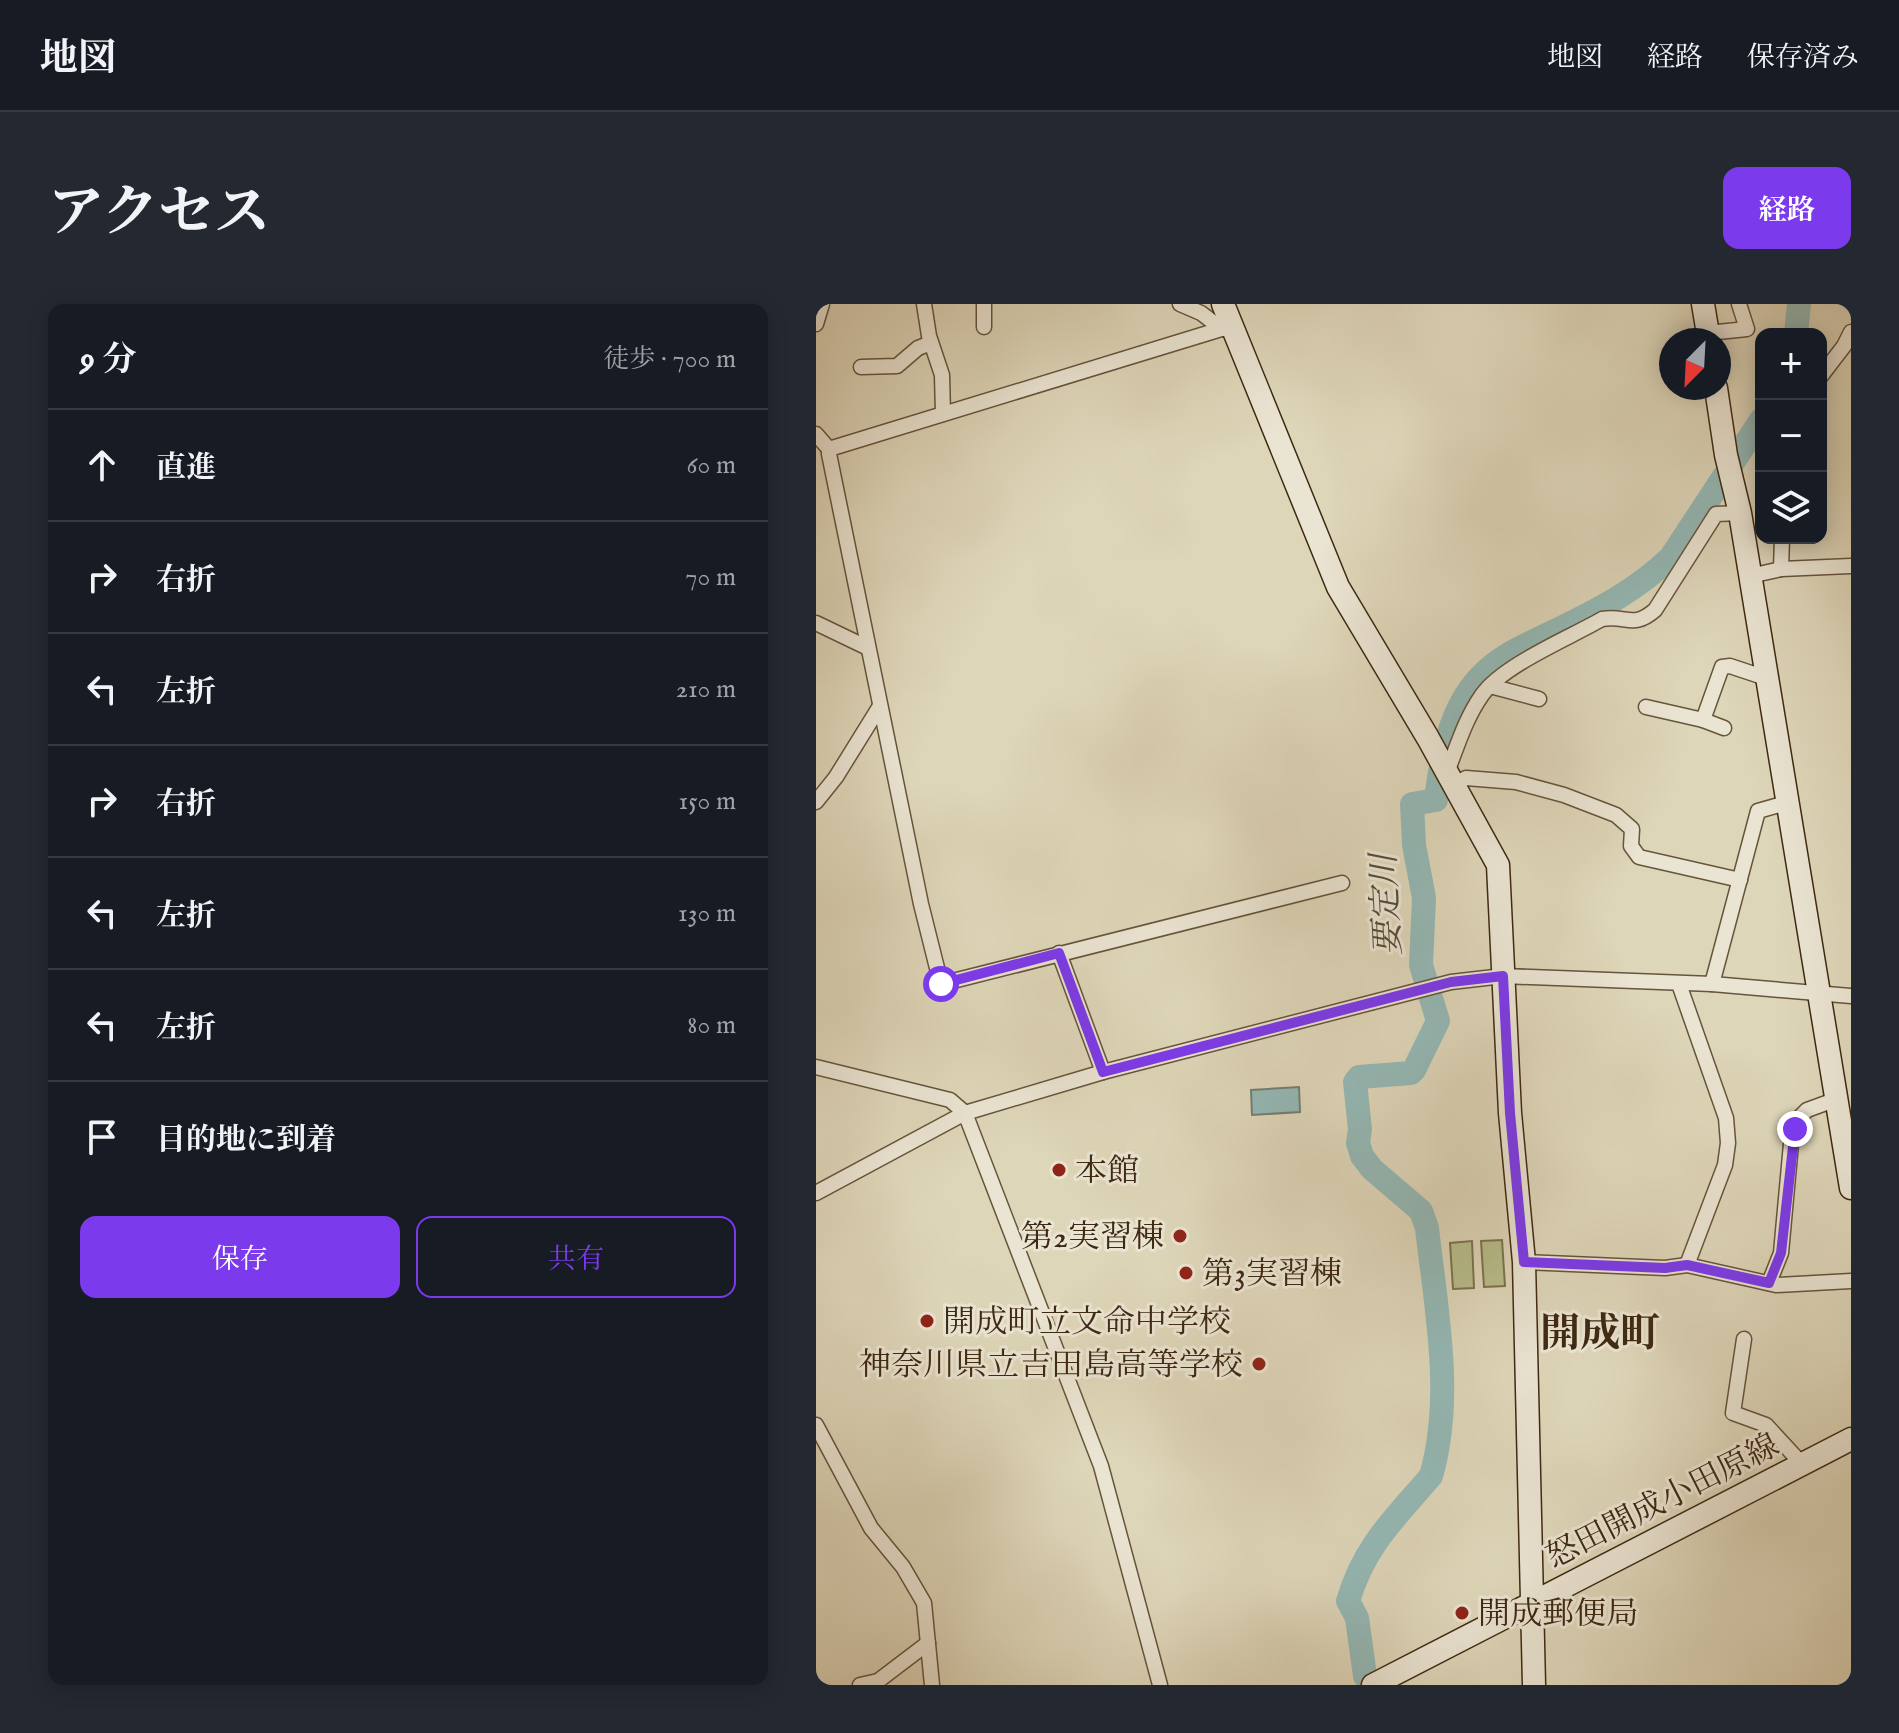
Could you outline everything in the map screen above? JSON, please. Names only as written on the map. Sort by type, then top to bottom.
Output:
[{"type":"main road","points":[[1223,304],[1227,328],[1338,587],[1428,738],[1498,865],[1510,1113],[1524,1262],[1527,1468],[1533,1603],[1373,1685]]},
{"type":"main road","points":[[1703,304],[1707,328]]},
{"type":"main road","points":[[1718,400],[1726,455],[1740,513],[1851,1188]]},
{"type":"main road","name":"怒田開成小田原線","points":[[1534,1685],[1533,1603],[1851,1439]]},
{"type":"street","points":[[817,320],[822,304]]},
{"type":"street","points":[[924,304],[931,343],[942,375],[943,414]]},
{"type":"street","points":[[984,304],[984,327]]},
{"type":"street","points":[[1180,304],[1227,328]]},
{"type":"street","points":[[1731,332],[1747,329],[1739,304]]},
{"type":"street","points":[[829,449],[1227,328]]},
{"type":"street","points":[[1827,368],[1849,341]]},
{"type":"street","points":[[861,367],[897,366],[918,348],[931,343]]},
{"type":"street","points":[[816,434],[829,449],[921,904],[941,984],[1342,883]]},
{"type":"street","points":[[1740,513],[1716,514],[1655,610],[1644,620],[1602,619],[1501,675],[1490,686],[1466,723],[1450,780],[1466,778],[1516,782],[1564,795],[1616,815],[1632,829],[1631,846],[1639,857],[1740,880]]},
{"type":"street","points":[[1781,569],[1782,544]]},
{"type":"street","points":[[1750,576],[1781,569],[1851,566]]},
{"type":"street","points":[[816,623],[868,648]]},
{"type":"street","points":[[1703,720],[1722,667],[1730,666],[1766,678]]},
{"type":"street","points":[[1490,686],[1539,699]]},
{"type":"street","points":[[816,802],[836,777],[880,706]]},
{"type":"street","points":[[1646,707],[1724,728]]},
{"type":"street","points":[[1712,984],[1758,811],[1786,803]]},
{"type":"street","points":[[1059,953],[1103,1072]]},
{"type":"street","points":[[816,1193],[965,1113],[1103,1072],[1484,976],[1712,984],[1851,996]]},
{"type":"street","points":[[1679,984],[1726,1118],[1728,1143],[1725,1165],[1687,1265]]},
{"type":"street","points":[[816,1067],[950,1100],[965,1113],[1101,1466],[1160,1685]]},
{"type":"street","points":[[1769,1283],[1781,1253],[1791,1144],[1798,1119],[1807,1110],[1837,1099]]},
{"type":"street","points":[[1524,1262],[1665,1268],[1687,1265],[1769,1283],[1851,1281]]},
{"type":"street","points":[[1744,1339],[1733,1413],[1766,1425],[1802,1464]]},
{"type":"street","points":[[816,1425],[871,1528],[903,1567],[924,1603],[932,1685]]},
{"type":"street","points":[[860,1685],[878,1681],[928,1643]]},
{"type":"green space","points":[[1502,1240],[1505,1286],[1484,1287],[1481,1241]]},
{"type":"green space","points":[[1472,1241],[1474,1288],[1453,1289],[1450,1243]]},
{"type":"water","points":[[1299,1087],[1300,1112],[1252,1115],[1251,1090]]},
{"type":"waterway","name":"要定川","points":[[1797,328],[1799,304]]},
{"type":"waterway","name":"要定川","points":[[1365,1676],[1357,1618],[1348,1601],[1372,1548],[1431,1476],[1441,1415],[1441,1353],[1427,1228],[1421,1211],[1372,1169],[1362,1156],[1358,1143],[1360,1129],[1355,1082],[1359,1077],[1411,1073],[1438,1021],[1421,965],[1424,898],[1414,845],[1412,804],[1436,800],[1444,750],[1454,718],[1481,676],[1508,655],[1618,598],[1671,557],[1755,429]]},
{"type":"place","name":"本館","points":[[1059,1170]]},
{"type":"place","name":"第2実習棟","points":[[1180,1236]]},
{"type":"place","name":"第3実習棟","points":[[1186,1273]]},
{"type":"place","name":"開成町立文命中学校","points":[[927,1321]]},
{"type":"place","name":"神奈川県立吉田島高等学校","points":[[1259,1364]]},
{"type":"place","name":"開成郵便局","points":[[1462,1613]]},
{"type":"district","name":"開成町","points":[[1600,1332]]},
{"type":"route","points":[[941,984],[1059,953],[1103,1072],[1451,982],[1503,976],[1510,1113],[1524,1262],[1665,1268],[1687,1265],[1769,1283],[1781,1253],[1795,1129]]}]
